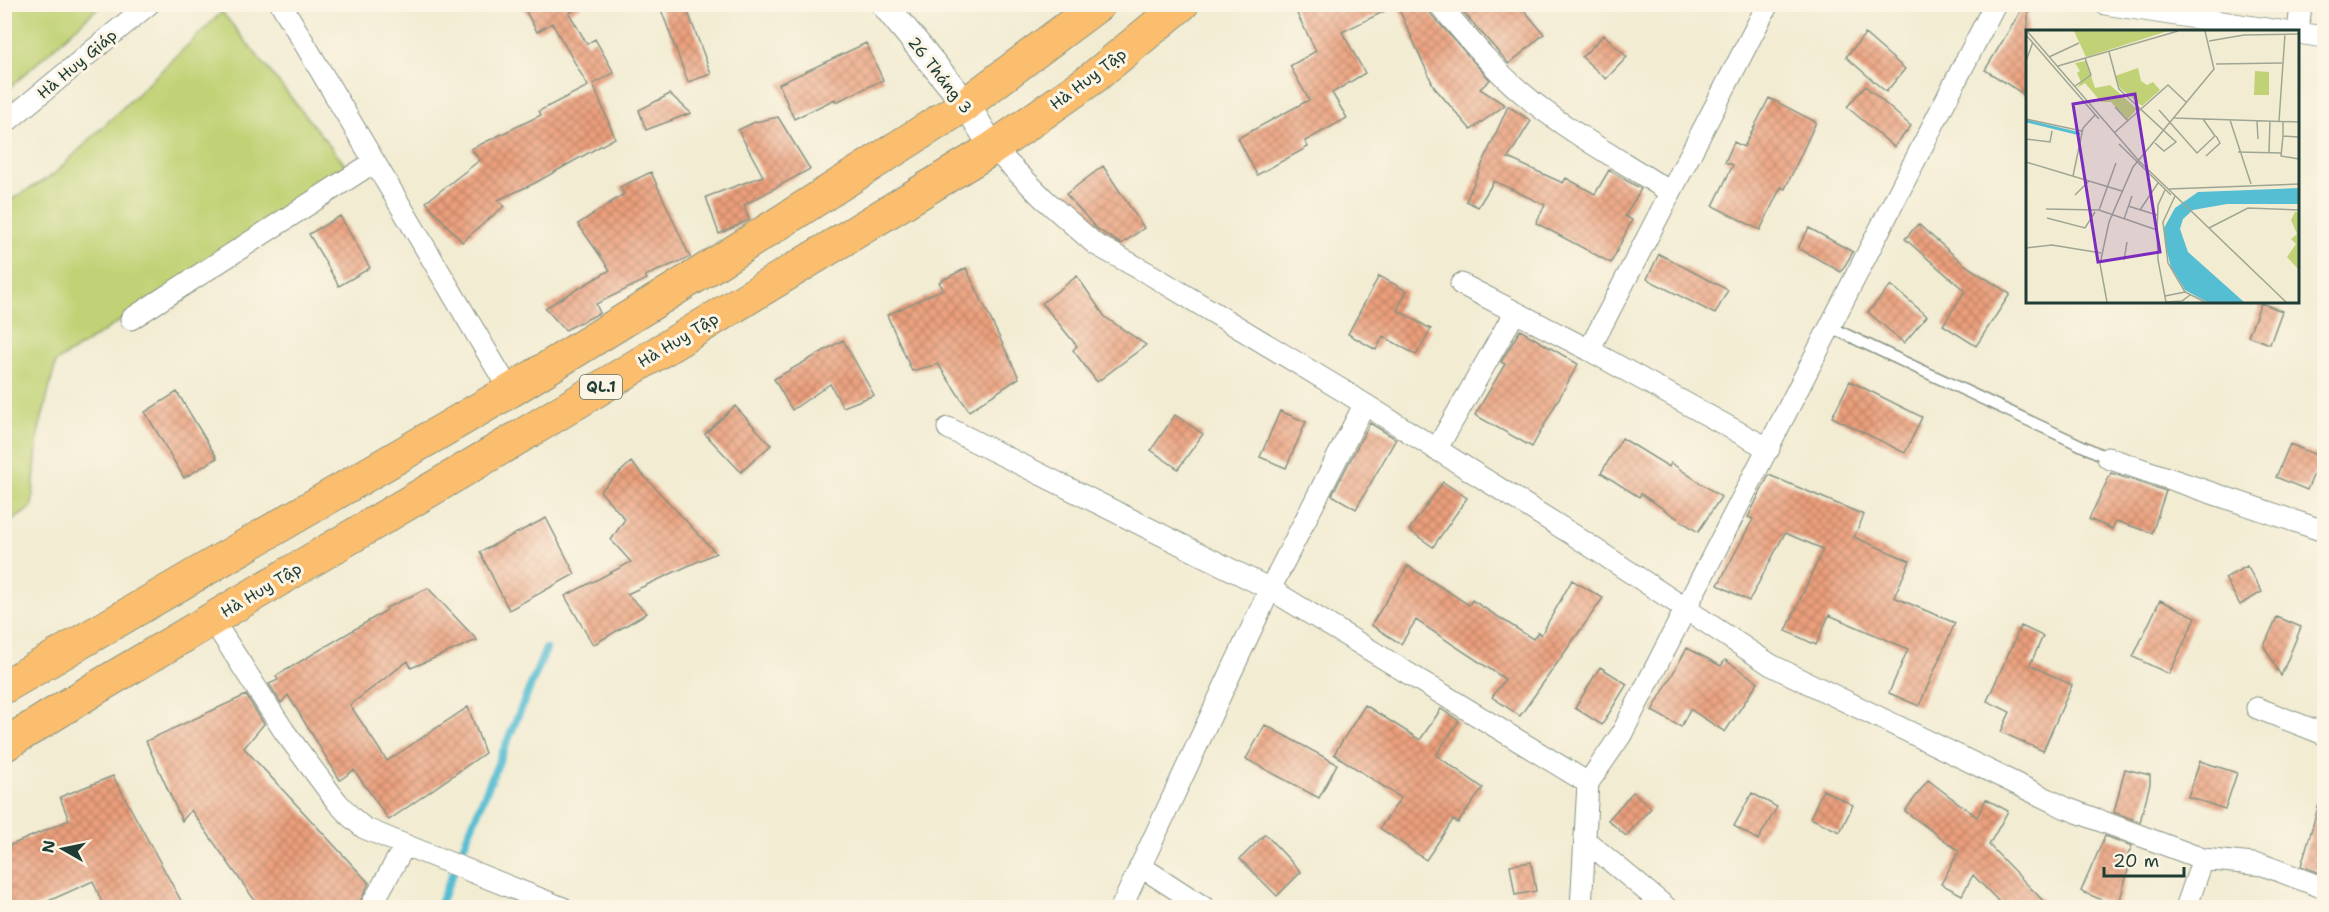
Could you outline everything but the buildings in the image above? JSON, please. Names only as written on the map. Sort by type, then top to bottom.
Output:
[{"type":"main road","name":"QL.1","points":[[4,687],[510,391],[704,271],[966,104],[1099,4]]},
{"type":"main road","name":"Hà Huy Tập","points":[[4,745],[538,426],[993,148],[1094,76],[1182,4]]},
{"type":"street","name":"Hà Huy Giáp","points":[[4,124],[149,4]]},
{"type":"street","points":[[281,4],[510,391]]},
{"type":"street","name":"26 Tháng 3","points":[[884,4],[966,104],[993,148]]},
{"type":"street","points":[[1439,4],[1523,95],[1548,114],[1670,192]]},
{"type":"street","points":[[1589,351],[1768,4]]},
{"type":"street","points":[[1581,908],[1588,783],[1621,735],[1995,4]]},
{"type":"street","points":[[2105,4],[2270,30]]},
{"type":"street","points":[[2296,30],[2301,4]]},
{"type":"street","points":[[2299,34],[2325,37]]},
{"type":"street","points":[[993,148],[1044,199],[1095,244],[1153,276],[1575,536],[1772,665],[2056,803],[2203,858],[2263,865],[2325,888]]},
{"type":"street","points":[[131,320],[374,162]]},
{"type":"street","points":[[1461,284],[1769,449]]},
{"type":"street","points":[[1436,450],[1515,312]]},
{"type":"street","points":[[1120,908],[1270,589],[1364,405]]},
{"type":"street","points":[[948,428],[1270,589],[1588,783]]},
{"type":"street","points":[[2108,458],[2325,531]]},
{"type":"street","points":[[212,619],[284,731],[338,802],[364,828],[563,908]]},
{"type":"street","points":[[2257,708],[2325,734]]},
{"type":"street","points":[[1585,840],[1667,908]]},
{"type":"street","points":[[370,908],[405,845]]},
{"type":"street","points":[[2186,908],[2203,858]]},
{"type":"street","points":[[1140,866],[1205,908]]},
{"type":"lane","points":[[1830,327],[2108,458]]},
{"type":"green space","points":[[5,4],[101,4],[101,5],[5,92]]},
{"type":"green space","points":[[222,12],[351,172],[56,362],[38,434],[32,507],[5,526],[4,204],[53,175]]},
{"type":"waterway","points":[[463,847],[546,649]]},
{"type":"waterway","points":[[438,908],[453,873]]}]
